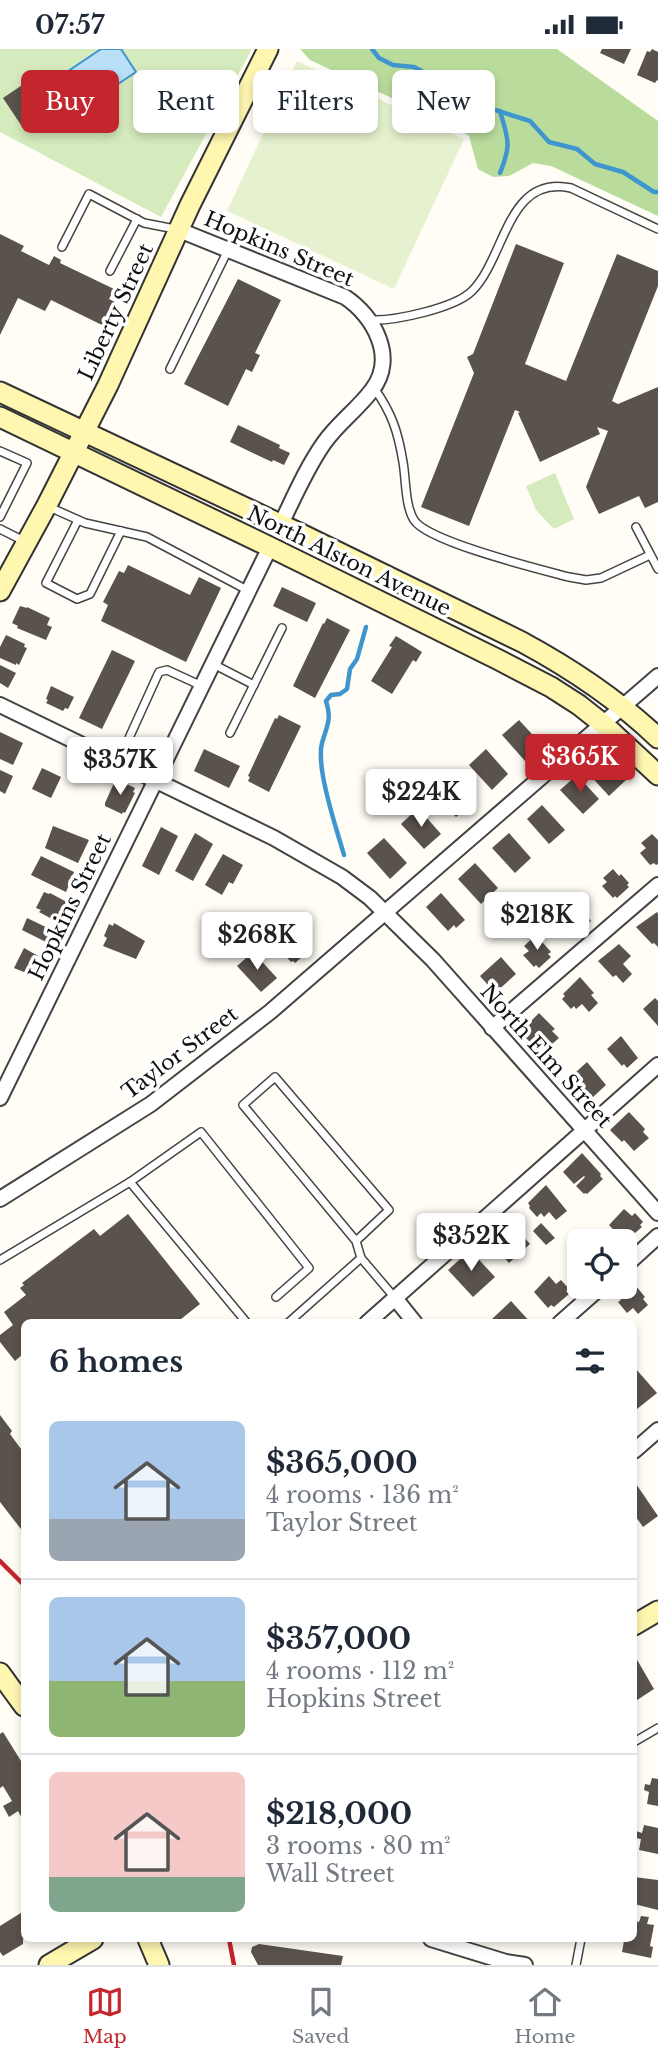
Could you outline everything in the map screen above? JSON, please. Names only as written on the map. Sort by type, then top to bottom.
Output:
[{"type":"main road","name":"Liberty Street","points":[[0,591],[119,363],[178,230],[268,49]]},
{"type":"main road","name":"North Alston Avenue","points":[[0,391],[522,642],[580,675],[623,706],[658,738]]},
{"type":"main road","name":"North Alston Avenue","points":[[0,417],[525,673],[565,696],[603,724],[658,775]]},
{"type":"main road","points":[[637,1623],[658,1611]]},
{"type":"main road","points":[[0,1673],[21,1702]]},
{"type":"main road","points":[[49,1965],[88,1942]]},
{"type":"main road","points":[[149,1942],[159,1965]]},
{"type":"street","name":"Hopkins Street","points":[[178,230],[345,297],[371,320]]},
{"type":"street","points":[[281,524],[321,447],[374,388],[380,373],[381,347],[371,320]]},
{"type":"street","name":"Hopkins Street","points":[[0,1098],[270,547]]},
{"type":"street","name":"Taylor Street","points":[[0,1199],[151,1104],[270,1012],[658,676]]},
{"type":"street","name":"North Elm Street","points":[[0,705],[295,849],[348,881],[433,960],[658,1213]]},
{"type":"street","points":[[492,1028],[658,884]]},
{"type":"street","points":[[371,1319],[658,1065]]},
{"type":"street","points":[[637,1255],[658,1236]]},
{"type":"street","points":[[395,1298],[412,1319]]},
{"type":"street","points":[[565,1319],[587,1299]]},
{"type":"street","points":[[637,1448],[658,1430]]},
{"type":"street","points":[[440,1942],[525,1965]]},
{"type":"lane","points":[[371,320],[385,320],[457,302],[471,291],[488,271],[513,215],[523,201],[537,191],[559,185],[571,188],[658,229]]},
{"type":"lane","points":[[62,247],[89,194],[137,219],[178,230]]},
{"type":"lane","points":[[110,271],[137,219]]},
{"type":"lane","points":[[170,369],[228,250]]},
{"type":"lane","points":[[374,388],[394,420],[414,520],[429,533],[472,549],[586,580],[601,578],[650,555]]},
{"type":"lane","points":[[0,451],[27,463],[0,517]]},
{"type":"lane","points":[[47,505],[79,520],[148,537],[249,591]]},
{"type":"lane","points":[[79,520],[46,583],[77,599],[90,594],[121,531]]},
{"type":"lane","points":[[636,527],[658,569]]},
{"type":"lane","points":[[0,529],[27,542]]},
{"type":"lane","points":[[230,733],[282,628]]},
{"type":"lane","points":[[213,664],[254,685]]},
{"type":"lane","points":[[129,739],[159,672],[167,670],[202,686]]},
{"type":"lane","points":[[356,1241],[389,1210],[275,1077],[243,1105],[356,1241],[361,1258],[395,1298]]},
{"type":"lane","points":[[0,1261],[130,1182],[201,1132],[309,1268],[276,1297]]},
{"type":"lane","points":[[130,1182],[244,1319]]},
{"type":"lane","points":[[292,1319],[361,1258]]},
{"type":"lane","points":[[637,1740],[658,1728]]},
{"type":"lane","points":[[576,1965],[580,1942]]},
{"type":"green space","points":[[0,49],[252,49],[239,73],[239,70],[133,70],[133,133],[206,133],[161,217],[0,132]]},
{"type":"green space","points":[[300,49],[557,49],[658,121],[658,216],[551,166],[533,163],[509,176],[493,177],[478,169],[469,136],[464,133],[495,133],[495,70],[392,70],[392,98],[378,92],[378,70],[332,70],[310,60]]},
{"type":"green space","points":[[297,61],[316,70],[293,70]]},
{"type":"green space","points":[[378,99],[392,105],[392,133],[451,133],[464,139],[394,289],[227,211],[263,133],[378,133]]},
{"type":"green space","points":[[555,473],[574,519],[554,529],[536,510],[526,486]]},
{"type":"water","points":[[101,49],[121,49],[135,70],[119,83],[119,70],[70,70]]},
{"type":"building","points":[[602,49],[631,49],[624,64],[600,53]]},
{"type":"building","points":[[652,49],[658,52],[658,81],[655,83],[637,75],[647,51]]},
{"type":"building","points":[[21,86],[21,125],[3,98]]},
{"type":"building","points":[[0,234],[24,246],[21,251],[49,265],[54,256],[61,260],[60,263],[114,289],[109,299],[115,302],[104,326],[51,300],[45,311],[18,298],[0,335]]},
{"type":"building","points":[[516,244],[564,263],[525,364],[566,381],[617,254],[658,271],[658,286],[612,401],[618,404],[658,387],[658,502],[645,508],[639,496],[599,514],[586,487],[608,431],[597,427],[600,434],[540,462],[518,413],[520,412],[515,410],[469,526],[421,507],[474,373],[467,357],[473,354]]},
{"type":"building","points":[[238,279],[281,300],[255,353],[260,355],[252,372],[246,369],[228,406],[184,384]]},
{"type":"building","points":[[238,425],[280,445],[279,448],[290,453],[284,465],[230,442]]},
{"type":"building","points":[[128,565],[190,595],[199,577],[221,588],[186,662],[101,621],[108,605],[103,602],[119,571],[124,573]]},
{"type":"building","points":[[282,587],[316,603],[307,622],[273,606]]},
{"type":"building","points":[[20,606],[50,618],[47,625],[52,627],[46,640],[17,628],[18,626],[12,623]]},
{"type":"building","points":[[327,618],[350,630],[315,698],[293,686]]},
{"type":"building","points":[[6,635],[25,644],[24,647],[27,648],[19,665],[0,658],[0,647]]},
{"type":"building","points":[[396,636],[422,652],[416,662],[413,660],[392,694],[371,681]]},
{"type":"building","points":[[112,650],[135,661],[102,729],[79,718]]},
{"type":"building","points":[[0,665],[16,673],[8,688],[0,683]]},
{"type":"building","points":[[51,686],[74,697],[68,709],[63,711],[46,703]]},
{"type":"building","points":[[279,715],[301,726],[269,792],[248,781],[248,776],[275,718]]},
{"type":"building","points":[[519,720],[542,745],[525,761],[502,735]]},
{"type":"building","points":[[0,732],[23,743],[13,765],[0,759]]},
{"type":"building","points":[[204,749],[240,766],[229,788],[194,771]]},
{"type":"building","points":[[486,749],[508,774],[492,790],[469,765]]},
{"type":"building","points":[[604,757],[626,780],[609,796],[587,772]]},
{"type":"building","points":[[42,768],[61,777],[51,798],[32,789]]},
{"type":"building","points":[[0,770],[13,776],[5,794],[0,791]]},
{"type":"building","points":[[577,775],[599,799],[583,814],[560,790]]},
{"type":"building","points":[[118,780],[135,788],[125,813],[122,814],[105,806],[114,783],[117,784]]},
{"type":"building","points":[[450,780],[471,804],[456,817],[435,794]]},
{"type":"building","points":[[542,805],[565,830],[549,844],[527,819]]},
{"type":"building","points":[[418,808],[441,834],[424,849],[401,824]]},
{"type":"building","points":[[53,826],[89,840],[78,863],[45,848]]},
{"type":"building","points":[[161,827],[178,836],[159,875],[142,866]]},
{"type":"building","points":[[195,833],[213,844],[193,881],[175,871]]},
{"type":"building","points":[[509,833],[531,858],[515,873],[492,848]]},
{"type":"building","points":[[652,834],[658,840],[656,865],[650,865],[640,853],[646,848],[641,843]]},
{"type":"building","points":[[384,838],[407,863],[390,879],[367,853]]},
{"type":"building","points":[[223,854],[243,865],[233,884],[229,882],[222,895],[205,885]]},
{"type":"building","points":[[41,856],[74,872],[66,892],[31,875]]},
{"type":"building","points":[[475,863],[498,888],[481,904],[458,879]]},
{"type":"building","points":[[613,869],[629,883],[629,887],[617,898],[613,898],[602,886],[607,882],[603,878]]},
{"type":"building","points":[[44,892],[76,907],[67,924],[63,925],[36,908]]},
{"type":"building","points":[[441,893],[465,920],[448,931],[426,907]]},
{"type":"building","points":[[573,901],[591,921],[577,933],[565,924],[563,920],[566,918],[561,912]]},
{"type":"building","points":[[657,912],[658,914],[658,947],[636,927]]},
{"type":"building","points":[[27,918],[52,930],[46,942],[22,930]]},
{"type":"building","points":[[114,923],[145,941],[136,959],[103,946],[109,924],[113,926]]},
{"type":"building","points":[[288,924],[310,950],[295,963],[271,940]]},
{"type":"building","points":[[536,935],[551,952],[548,954],[551,957],[539,968],[536,965],[534,967],[523,955],[529,951],[524,946]]},
{"type":"building","points":[[619,944],[631,956],[623,964],[632,974],[623,983],[616,975],[613,977],[598,961]]},
{"type":"building","points":[[24,948],[49,962],[41,979],[14,968]]},
{"type":"building","points":[[253,952],[277,978],[261,992],[237,966]]},
{"type":"building","points":[[501,957],[516,974],[495,993],[480,976]]},
{"type":"building","points":[[580,977],[594,993],[591,995],[598,1003],[589,1012],[582,1004],[571,1009],[562,999],[565,996],[563,994]]},
{"type":"building","points":[[655,998],[658,1001],[658,1026],[643,1009]]},
{"type":"building","points":[[539,1013],[555,1029],[552,1031],[559,1038],[544,1051],[535,1040],[531,1043],[522,1030]]},
{"type":"building","points":[[621,1036],[638,1058],[627,1068],[607,1049]]},
{"type":"building","points":[[587,1062],[606,1085],[593,1097],[575,1080],[579,1077],[575,1073]]},
{"type":"building","points":[[629,1112],[645,1129],[643,1132],[649,1138],[634,1151],[610,1130]]},
{"type":"building","points":[[582,1153],[603,1179],[587,1194],[576,1186],[584,1176],[574,1184],[563,1172]]},
{"type":"building","points":[[546,1185],[567,1211],[556,1220],[549,1212],[544,1217],[541,1213],[537,1217],[529,1208],[528,1203]]},
{"type":"building","points":[[624,1209],[632,1216],[635,1213],[643,1222],[637,1231],[637,1229],[613,1229],[609,1225]]},
{"type":"building","points":[[128,1214],[200,1304],[181,1319],[21,1319],[21,1356],[15,1361],[0,1342],[0,1335],[13,1325],[4,1312],[26,1295],[20,1288],[24,1285],[22,1283],[94,1229],[100,1236]]},
{"type":"building","points":[[507,1218],[530,1244],[509,1263],[486,1237]]},
{"type":"building","points":[[541,1223],[555,1238],[546,1245],[533,1231]]},
{"type":"building","points":[[470,1250],[495,1277],[473,1297],[448,1270]]},
{"type":"building","points":[[549,1276],[556,1284],[561,1280],[567,1287],[567,1296],[554,1307],[551,1305],[548,1308],[534,1292]]},
{"type":"building","points":[[637,1287],[648,1305],[638,1314],[633,1308],[627,1313],[618,1302],[637,1299]]},
{"type":"building","points":[[511,1301],[527,1319],[492,1319]]},
{"type":"building","points":[[637,1370],[657,1393],[637,1409]]},
{"type":"building","points":[[0,1415],[21,1449],[21,1529],[0,1502]]},
{"type":"building","points":[[637,1485],[658,1516],[643,1527],[637,1518]]},
{"type":"building","points":[[637,1660],[654,1689],[637,1700]]},
{"type":"building","points":[[3,1732],[21,1761],[21,1816],[18,1811],[9,1817],[3,1806],[12,1801],[3,1786],[0,1788],[0,1734]]},
{"type":"building","points":[[652,1778],[658,1779],[658,1806],[647,1804],[649,1792],[644,1790],[645,1784],[650,1785]]},
{"type":"building","points":[[644,1825],[658,1828],[658,1854],[639,1850],[641,1839],[637,1838],[637,1831],[642,1833]]},
{"type":"building","points":[[637,1877],[658,1880],[658,1910],[637,1905]]},
{"type":"building","points":[[21,1913],[23,1944],[3,1956],[0,1952],[0,1926]]},
{"type":"building","points":[[641,1916],[649,1917],[647,1924],[654,1925],[651,1958],[622,1952],[624,1942],[637,1942]]},
{"type":"building","points":[[259,1944],[343,1956],[341,1965],[258,1965],[251,1952],[252,1947]]},
{"type":"waterway","points":[[372,49],[379,58],[393,65],[414,67],[431,76],[457,98],[530,121],[549,142],[577,149],[595,164],[623,172],[658,192]]},
{"type":"waterway","points":[[500,111],[508,142],[500,173]]},
{"type":"waterway","points":[[344,855],[326,792],[321,749],[329,718],[326,701],[331,695],[340,694],[347,689],[350,669],[357,659],[366,627]]},
{"type":"railway","points":[[0,1561],[21,1582]]},
{"type":"railway","points":[[230,1942],[234,1965]]}]
